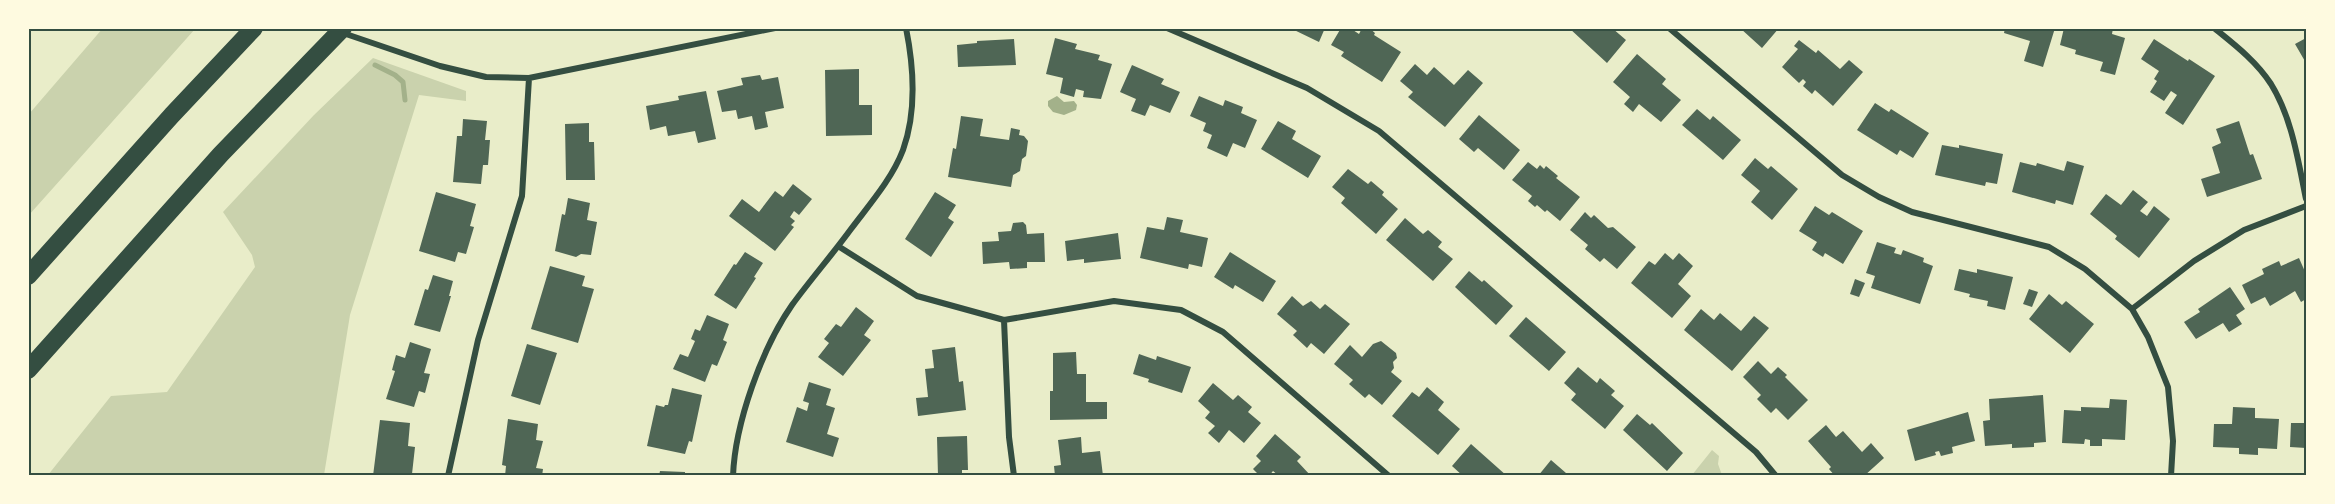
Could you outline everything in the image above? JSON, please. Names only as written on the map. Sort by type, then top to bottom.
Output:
[{"type":"highway","points":[[28,276],[254,28]]},
{"type":"highway","points":[[28,370],[221,153],[343,28]]},
{"type":"street","points":[[332,28],[440,66],[486,77],[529,78],[775,28]]},
{"type":"street","points":[[733,476],[745,408],[764,357],[791,307],[887,181],[903,150],[913,112],[912,56],[906,28]]},
{"type":"street","points":[[1167,28],[1306,88],[1379,131],[1755,452],[1776,476]]},
{"type":"street","points":[[1670,28],[1842,175],[1879,197],[1912,212],[2049,247],[2085,269],[2132,309],[2148,337],[2168,387],[2173,441],[2171,476]]},
{"type":"street","points":[[2214,28],[2245,53],[2271,84],[2289,121],[2307,199]]},
{"type":"street","points":[[448,476],[478,340],[522,196],[529,78]]},
{"type":"street","points":[[2132,309],[2194,261],[2244,230],[2307,206]]},
{"type":"street","points":[[838,246],[917,296],[1004,320],[1114,301],[1181,310],[1223,332],[1389,476]]},
{"type":"street","points":[[1004,320],[1009,437],[1014,476]]},
{"type":"shaded area","points":[[103,28],[195,29],[29,215],[29,114]]},
{"type":"shaded area","points":[[373,58],[466,91],[466,101],[419,95],[350,315],[324,475],[48,475],[111,396],[167,392],[255,267],[252,255],[223,212],[314,115]]},
{"type":"shaded area","points":[[1057,96],[1064,102],[1074,101],[1077,105],[1076,110],[1064,115],[1053,112],[1048,106],[1048,101]]},
{"type":"shaded area","points":[[1712,450],[1719,456],[1718,464],[1722,475],[1692,475]]},
{"type":"building","points":[[1290,28],[1325,28],[1319,42]]},
{"type":"building","points":[[1341,28],[1350,28],[1359,34],[1362,28],[1369,28],[1375,33],[1374,35],[1401,52],[1382,82],[1341,56],[1344,52],[1331,45]]},
{"type":"building","points":[[1569,28],[1612,28],[1626,40],[1607,63]]},
{"type":"building","points":[[1740,28],[1779,28],[1762,48]]},
{"type":"building","points":[[2005,28],[2055,28],[2043,67],[2024,61],[2030,41],[2004,33]]},
{"type":"building","points":[[2064,28],[2113,28],[2112,34],[2125,38],[2115,75],[2100,71],[2103,62],[2075,54],[2076,50],[2060,45]]},
{"type":"building","points":[[1055,38],[1077,44],[1075,49],[1100,55],[1098,60],[1112,64],[1101,99],[1083,97],[1084,91],[1076,89],[1074,97],[1060,93],[1063,78],[1046,74]]},
{"type":"building","points":[[2306,38],[2306,63],[2295,44]]},
{"type":"building","points":[[1014,39],[1016,65],[958,67],[957,45],[977,43],[977,41]]},
{"type":"building","points":[[2154,39],[2215,76],[2183,125],[2165,113],[2177,95],[2171,91],[2164,101],[2150,92],[2157,81],[2154,79],[2159,71],[2141,59]]},
{"type":"building","points":[[1799,40],[1816,53],[1818,50],[1840,69],[1849,60],[1863,72],[1833,106],[1815,90],[1812,94],[1803,86],[1806,82],[1803,79],[1799,83],[1782,67],[1798,49],[1794,46]]},
{"type":"building","points":[[1637,54],[1666,79],[1662,84],[1681,100],[1661,122],[1639,104],[1633,112],[1624,104],[1630,97],[1613,82]]},
{"type":"building","points":[[1415,64],[1427,75],[1434,67],[1454,85],[1468,70],[1483,83],[1445,127],[1408,97],[1413,92],[1400,81]]},
{"type":"building","points":[[1132,65],[1164,79],[1161,84],[1180,92],[1170,113],[1150,105],[1145,116],[1131,111],[1136,99],[1120,92]]},
{"type":"building","points":[[859,69],[859,105],[872,105],[872,135],[826,136],[825,70]]},
{"type":"building","points":[[760,75],[762,80],[778,77],[784,108],[765,112],[768,127],[755,130],[752,116],[738,119],[736,110],[722,112],[717,91],[743,85],[741,78]]},
{"type":"building","points":[[706,91],[716,139],[698,143],[695,131],[668,136],[666,126],[650,130],[646,106],[679,100],[678,96]]},
{"type":"building","points":[[1199,96],[1223,106],[1225,100],[1243,107],[1241,113],[1257,120],[1245,148],[1233,143],[1227,157],[1207,148],[1212,135],[1203,131],[1206,123],[1190,116]]},
{"type":"building","points":[[1875,103],[1889,112],[1891,109],[1929,133],[1913,158],[1900,150],[1897,155],[1857,130]]},
{"type":"building","points":[[1697,109],[1710,120],[1713,116],[1741,140],[1723,160],[1682,125]]},
{"type":"building","points":[[1479,115],[1520,150],[1504,170],[1478,148],[1474,152],[1459,139]]},
{"type":"building","points":[[961,116],[983,119],[980,136],[1009,140],[1011,128],[1020,130],[1019,135],[1024,136],[1028,141],[1026,156],[1022,159],[1020,171],[1013,175],[1011,187],[948,177],[953,148],[956,149]]},
{"type":"building","points":[[463,119],[487,121],[485,140],[490,140],[488,165],[483,165],[481,184],[453,182],[457,136],[462,136]]},
{"type":"building","points":[[1278,121],[1296,131],[1292,139],[1321,156],[1308,178],[1261,149]]},
{"type":"building","points":[[2239,121],[2250,155],[2253,154],[2262,179],[2207,197],[2201,179],[2220,173],[2212,147],[2221,143],[2216,129]]},
{"type":"building","points":[[589,123],[589,142],[594,142],[595,180],[566,180],[565,124]]},
{"type":"building","points":[[1942,145],[1959,148],[1959,145],[2003,154],[1997,184],[1986,182],[1985,186],[1935,175]]},
{"type":"building","points":[[1755,158],[1768,169],[1771,166],[1798,189],[1772,220],[1751,202],[1760,191],[1741,175]]},
{"type":"building","points":[[2067,161],[2084,166],[2073,205],[2056,200],[2055,204],[2012,192],[2020,162],[2036,166],[2037,163],[2064,171]]},
{"type":"building","points":[[1528,162],[1537,169],[1540,165],[1544,169],[1546,166],[1558,176],[1556,178],[1580,197],[1560,221],[1547,210],[1545,212],[1537,205],[1535,207],[1528,201],[1532,196],[1512,180]]},
{"type":"building","points":[[1348,169],[1368,184],[1371,181],[1398,209],[1376,234],[1341,203],[1345,198],[1332,187]]},
{"type":"building","points":[[793,184],[812,199],[799,215],[794,211],[790,217],[795,221],[791,225],[794,227],[775,251],[729,216],[742,199],[759,212],[775,191],[783,197]]},
{"type":"building","points":[[2133,190],[2148,202],[2140,211],[2147,216],[2154,206],[2170,219],[2139,258],[2115,239],[2117,236],[2090,214],[2106,194],[2121,205]]},
{"type":"building","points":[[436,192],[476,204],[470,226],[474,227],[466,254],[458,252],[455,262],[419,251]]},
{"type":"building","points":[[935,192],[956,205],[948,218],[954,222],[931,257],[905,239]]},
{"type":"building","points":[[568,198],[590,203],[587,220],[597,222],[591,255],[581,254],[576,257],[555,251],[562,214],[565,215]]},
{"type":"building","points":[[1815,206],[1829,215],[1832,212],[1863,231],[1843,264],[1825,253],[1823,257],[1812,250],[1817,242],[1799,231]]},
{"type":"building","points":[[1585,212],[1591,218],[1594,215],[1608,228],[1613,227],[1636,247],[1617,269],[1604,258],[1600,262],[1585,249],[1588,245],[1570,230]]},
{"type":"building","points":[[1167,217],[1183,220],[1180,232],[1208,238],[1202,267],[1189,264],[1188,269],[1140,258],[1147,227],[1164,230]]},
{"type":"building","points":[[1405,218],[1423,234],[1428,230],[1442,242],[1438,247],[1453,259],[1433,281],[1386,240]]},
{"type":"building","points":[[1023,222],[1026,225],[1027,234],[1044,233],[1045,262],[1027,262],[1027,268],[1010,269],[1009,262],[983,264],[982,242],[999,241],[998,232],[1011,231],[1013,223]]},
{"type":"building","points":[[1118,233],[1121,259],[1084,263],[1084,259],[1067,261],[1065,241]]},
{"type":"building","points":[[1877,242],[1896,248],[1894,253],[1901,255],[1903,250],[1924,258],[1923,262],[1933,266],[1920,304],[1871,288],[1875,276],[1866,273]]},
{"type":"building","points":[[745,252],[763,263],[736,309],[714,295],[734,264],[736,265]]},
{"type":"building","points":[[1230,252],[1276,281],[1263,302],[1235,285],[1233,289],[1214,277]]},
{"type":"building","points":[[1665,253],[1673,260],[1679,253],[1693,266],[1678,284],[1691,296],[1672,318],[1631,283],[1649,261],[1655,265]]},
{"type":"building","points":[[2299,258],[2306,274],[2306,299],[2301,302],[2295,291],[2270,306],[2265,297],[2251,304],[2242,285],[2264,274],[2262,269],[2279,261],[2281,266]]},
{"type":"building","points":[[550,266],[585,276],[582,286],[594,289],[578,343],[531,329]]},
{"type":"building","points":[[1959,269],[1977,273],[1977,269],[2013,277],[2005,310],[1987,306],[1988,301],[1969,297],[1970,294],[1954,290]]},
{"type":"building","points":[[1469,271],[1482,282],[1484,280],[1513,306],[1496,325],[1455,287]]},
{"type":"building","points":[[433,275],[453,281],[440,332],[414,325],[425,289],[428,290]]},
{"type":"building","points":[[1855,279],[1865,283],[1859,297],[1850,294]]},
{"type":"building","points":[[2230,287],[2245,309],[2236,315],[2242,324],[2229,332],[2223,323],[2196,339],[2184,322],[2200,312],[2198,309]]},
{"type":"building","points":[[2029,289],[2038,292],[2032,307],[2023,304]]},
{"type":"building","points":[[2049,294],[2062,305],[2066,301],[2094,324],[2070,353],[2029,319]]},
{"type":"building","points":[[1292,296],[1303,306],[1311,301],[1320,309],[1325,304],[1350,324],[1324,354],[1311,343],[1307,348],[1293,335],[1297,331],[1277,314]]},
{"type":"building","points":[[856,307],[874,321],[864,335],[871,340],[843,376],[818,357],[829,343],[824,339],[836,324],[841,327]]},
{"type":"building","points":[[1701,309],[1714,320],[1720,313],[1741,331],[1754,316],[1769,328],[1732,371],[1684,330]]},
{"type":"building","points":[[707,315],[729,324],[723,340],[727,342],[717,366],[712,364],[705,382],[673,369],[680,354],[688,357],[695,341],[691,339],[695,329],[700,331]]},
{"type":"building","points":[[1526,317],[1566,352],[1549,371],[1509,336]]},
{"type":"building","points":[[1381,341],[1396,353],[1397,358],[1393,362],[1394,368],[1391,372],[1402,381],[1382,405],[1369,394],[1365,398],[1349,384],[1353,380],[1334,364],[1350,345],[1362,357],[1373,344]]},
{"type":"building","points":[[410,342],[431,349],[424,373],[430,374],[425,393],[419,391],[414,407],[386,399],[395,371],[392,370],[396,355],[405,358]]},
{"type":"building","points":[[527,344],[557,353],[540,405],[511,396]]},
{"type":"building","points":[[955,347],[959,382],[963,381],[966,410],[918,416],[916,398],[928,397],[925,369],[934,368],[932,350]]},
{"type":"building","points":[[1076,352],[1077,374],[1086,374],[1086,402],[1107,402],[1107,419],[1050,420],[1053,353]]},
{"type":"building","points":[[1139,354],[1156,360],[1157,356],[1191,367],[1182,393],[1148,382],[1149,379],[1133,374]]},
{"type":"building","points":[[1758,361],[1771,374],[1778,367],[1808,400],[1788,420],[1776,408],[1771,413],[1757,399],[1761,395],[1743,377]]},
{"type":"building","points":[[1578,367],[1597,383],[1600,378],[1615,391],[1611,395],[1624,406],[1605,429],[1571,400],[1576,394],[1564,383]]},
{"type":"building","points":[[809,382],[831,389],[826,405],[835,408],[827,434],[839,438],[833,457],[786,442],[797,407],[807,411],[809,403],[803,401]]},
{"type":"building","points":[[1213,383],[1233,400],[1238,395],[1252,407],[1248,412],[1261,423],[1244,443],[1229,430],[1219,443],[1208,433],[1215,426],[1205,418],[1210,412],[1198,401]]},
{"type":"building","points":[[1427,387],[1444,402],[1438,410],[1460,429],[1438,455],[1392,416],[1412,392],[1419,397]]},
{"type":"building","points":[[672,388],[702,395],[692,442],[689,441],[685,454],[647,446],[656,405],[664,407],[668,405]]},
{"type":"building","points":[[2043,395],[2046,442],[2034,443],[2034,447],[2012,448],[2012,444],[1985,446],[1983,421],[1990,420],[1989,399]]},
{"type":"building","points":[[2110,399],[2127,400],[2125,440],[2102,439],[2102,446],[2090,446],[2090,440],[2085,439],[2084,444],[2062,443],[2064,410],[2081,411],[2081,407],[2109,408]]},
{"type":"building","points":[[2233,407],[2255,408],[2255,418],[2279,419],[2277,449],[2258,448],[2258,455],[2239,454],[2239,448],[2213,447],[2214,424],[2232,424]]},
{"type":"building","points":[[1968,412],[1975,441],[1952,447],[1953,453],[1941,456],[1939,451],[1935,452],[1936,455],[1915,461],[1907,430]]},
{"type":"building","points":[[1637,414],[1650,425],[1652,423],[1683,453],[1667,471],[1623,430]]},
{"type":"building","points":[[508,419],[538,424],[536,440],[543,441],[536,468],[543,469],[542,476],[505,476],[506,466],[502,465]]},
{"type":"building","points":[[380,420],[410,423],[408,446],[415,447],[412,474],[373,476]]},
{"type":"building","points":[[2291,423],[2306,423],[2306,448],[2290,447]]},
{"type":"building","points":[[1826,425],[1836,437],[1843,431],[1862,452],[1871,443],[1884,458],[1864,476],[1835,476],[1829,469],[1831,467],[1808,441]]},
{"type":"building","points":[[1275,434],[1301,457],[1297,461],[1311,476],[1279,476],[1273,471],[1269,476],[1260,476],[1253,469],[1261,461],[1256,456]]},
{"type":"building","points":[[967,436],[968,470],[962,470],[962,476],[938,476],[937,437]]},
{"type":"building","points":[[1081,437],[1082,453],[1100,451],[1103,476],[1055,476],[1054,466],[1061,465],[1058,440]]},
{"type":"building","points":[[1471,444],[1507,476],[1463,476],[1452,466]]},
{"type":"building","points":[[1551,460],[1566,473],[1565,476],[1538,476]]},
{"type":"building","points":[[660,471],[685,472],[685,476],[659,476]]},
{"type":"waterway","points":[[375,65],[395,75],[403,82],[405,100]]}]
